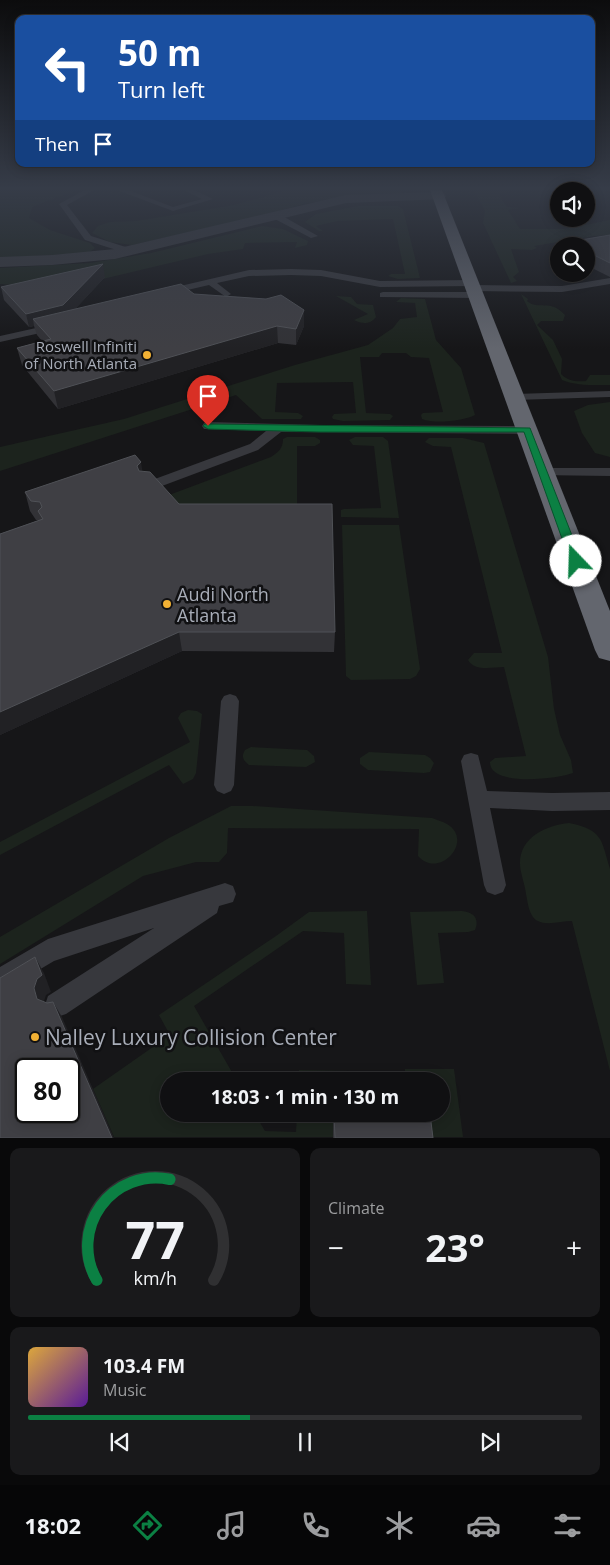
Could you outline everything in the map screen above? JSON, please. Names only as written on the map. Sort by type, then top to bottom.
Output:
[{"type":"highway","points":[[457,243],[610,650]]},
{"type":"street","points":[[0,262],[84,258],[129,251],[162,243]]},
{"type":"lane","points":[[104,243],[129,251]]},
{"type":"lane","points":[[154,295],[209,281],[249,274],[291,272],[321,273],[380,284],[474,289],[562,289],[610,281]]},
{"type":"lane","points":[[209,281],[226,294]]},
{"type":"lane","points":[[383,295],[474,289]]},
{"type":"lane","points":[[0,339],[62,325]]},
{"type":"lane","points":[[515,397],[610,394]]},
{"type":"lane","points":[[208,426],[527,430]]},
{"type":"lane","points":[[149,486],[254,446],[278,428]]},
{"type":"lane","points":[[542,472],[610,472]]},
{"type":"lane","points":[[224,785],[230,701]]},
{"type":"lane","points":[[471,762],[495,885]]},
{"type":"lane","points":[[477,799],[552,802],[610,801]]},
{"type":"lane","points":[[0,981],[48,951],[225,894],[57,1005]]},
{"type":"shaded area","points":[[0,243],[90,243],[95,248],[88,253],[0,258]]},
{"type":"shaded area","points":[[118,243],[140,243],[132,245]]},
{"type":"shaded area","points":[[192,243],[245,243],[243,249],[208,254],[90,282],[45,287],[0,284],[0,268],[90,263],[151,253]]},
{"type":"shaded area","points":[[297,243],[307,243],[307,245],[295,248]]},
{"type":"shaded area","points":[[398,243],[411,243],[420,278],[398,279],[388,276],[391,274],[405,274]]},
{"type":"shaded area","points":[[492,243],[550,243],[534,246],[537,248],[532,250],[511,249],[519,272],[513,277],[517,281],[511,283]]},
{"type":"shaded area","points":[[521,294],[531,304],[554,307],[565,315],[563,321],[541,321],[537,325],[553,340],[562,359],[561,374],[572,381],[586,381],[590,375],[610,375],[610,385],[579,384],[562,380]]},
{"type":"shaded area","points":[[336,296],[351,297],[357,304],[373,305],[376,317],[366,323],[354,320],[368,314]]},
{"type":"shaded area","points":[[401,298],[425,299],[436,340],[461,368],[475,415],[449,421],[428,421],[422,419],[421,415],[423,413],[443,412],[429,358],[411,357],[406,353],[382,353],[379,357],[360,357],[366,413],[390,414],[393,416],[390,420],[343,421],[333,419],[334,414],[356,413],[353,382],[277,383],[275,412],[298,413],[303,416],[301,419],[262,419],[236,395],[0,471],[0,447],[124,419],[295,365],[368,345],[393,328],[400,319],[417,317],[415,303],[396,302]]},
{"type":"shaded area","points":[[610,402],[610,457],[595,453],[582,433],[574,411],[588,405]]},
{"type":"shaded area","points":[[287,437],[315,437],[320,440],[320,443],[315,446],[297,446],[297,508],[189,517],[169,495],[271,457],[280,450],[283,439]]},
{"type":"shaded area","points":[[355,437],[383,437],[388,441],[399,518],[341,517],[341,510],[344,509],[381,508],[374,446],[353,445],[349,440]]},
{"type":"shaded area","points":[[429,438],[463,438],[484,443],[548,657],[554,709],[560,735],[571,760],[573,773],[539,779],[525,779],[500,775],[493,770],[490,762],[495,758],[526,756],[504,667],[480,667],[471,664],[468,660],[474,653],[502,653],[451,447],[433,446],[425,442]]},
{"type":"shaded area","points":[[342,525],[399,525],[420,669],[416,676],[410,679],[351,680],[346,676]]},
{"type":"shaded area","points":[[188,710],[197,711],[202,714],[196,773],[193,779],[183,784],[169,765],[0,855],[0,842],[190,742],[178,718],[181,713]]},
{"type":"shaded area","points":[[251,747],[307,750],[314,756],[315,762],[306,767],[249,765],[244,760],[243,755],[245,750]]},
{"type":"shaded area","points":[[369,752],[425,755],[434,763],[430,772],[424,773],[368,770],[360,764],[360,758]]},
{"type":"shaded area","points":[[231,806],[432,818],[447,824],[455,831],[456,848],[444,861],[435,864],[426,862],[418,856],[419,829],[228,828],[227,853],[219,862],[196,862],[143,876],[0,964],[0,937],[169,838]]},
{"type":"shaded area","points":[[569,823],[588,829],[599,837],[610,869],[610,1071],[572,921],[546,923],[535,919],[529,909],[521,871],[521,854],[530,839],[552,826]]},
{"type":"shaded area","points":[[367,911],[371,985],[346,984],[344,933],[303,931],[194,1006],[232,1072],[160,1072],[160,1122],[260,1122],[265,1131],[296,1132],[297,1122],[333,1122],[333,1137],[114,1137],[93,1089],[170,1035],[159,1015],[309,912]]},
{"type":"shaded area","points":[[462,911],[474,916],[477,922],[475,930],[438,933],[444,983],[417,985],[410,912]]},
{"type":"shaded area","points":[[405,1069],[454,1069],[463,1137],[426,1137],[425,1122],[450,1122],[450,1072],[405,1072]]},
{"type":"shaded area","points":[[299,1070],[350,1072],[299,1072]]},
{"type":"building","points":[[595,243],[610,243],[610,263],[595,256]]},
{"type":"building","points":[[103,264],[63,305],[26,314],[1,287]]},
{"type":"building","points":[[181,284],[194,294],[266,299],[281,295],[304,310],[296,329],[277,326],[54,391],[17,348],[51,339],[33,319]]},
{"type":"building","name":"Audi North Atlanta","points":[[135,455],[141,462],[137,466],[139,471],[150,472],[179,504],[332,504],[335,632],[179,632],[0,712],[0,534],[43,519],[38,511],[42,507],[40,502],[31,501],[25,492]]},
{"type":"building","name":"Nalley Luxury Collision Center","points":[[35,957],[42,975],[37,979],[34,988],[37,999],[47,1003],[53,1002],[77,1058],[15,1058],[15,1123],[80,1123],[80,1064],[112,1138],[0,1138],[0,978]]},
{"type":"building","points":[[334,1122],[431,1122],[433,1138],[335,1138]]},
{"type":"place","name":"Roswell Infiniti of North Atlanta","points":[[147,355]]},
{"type":"place","name":"Audi North Atlanta","points":[[167,604]]},
{"type":"place","name":"Nalley Luxury Collision Center","points":[[35,1037]]},
{"type":"route","points":[[208,426],[320,429],[527,430],[576,561]]}]
